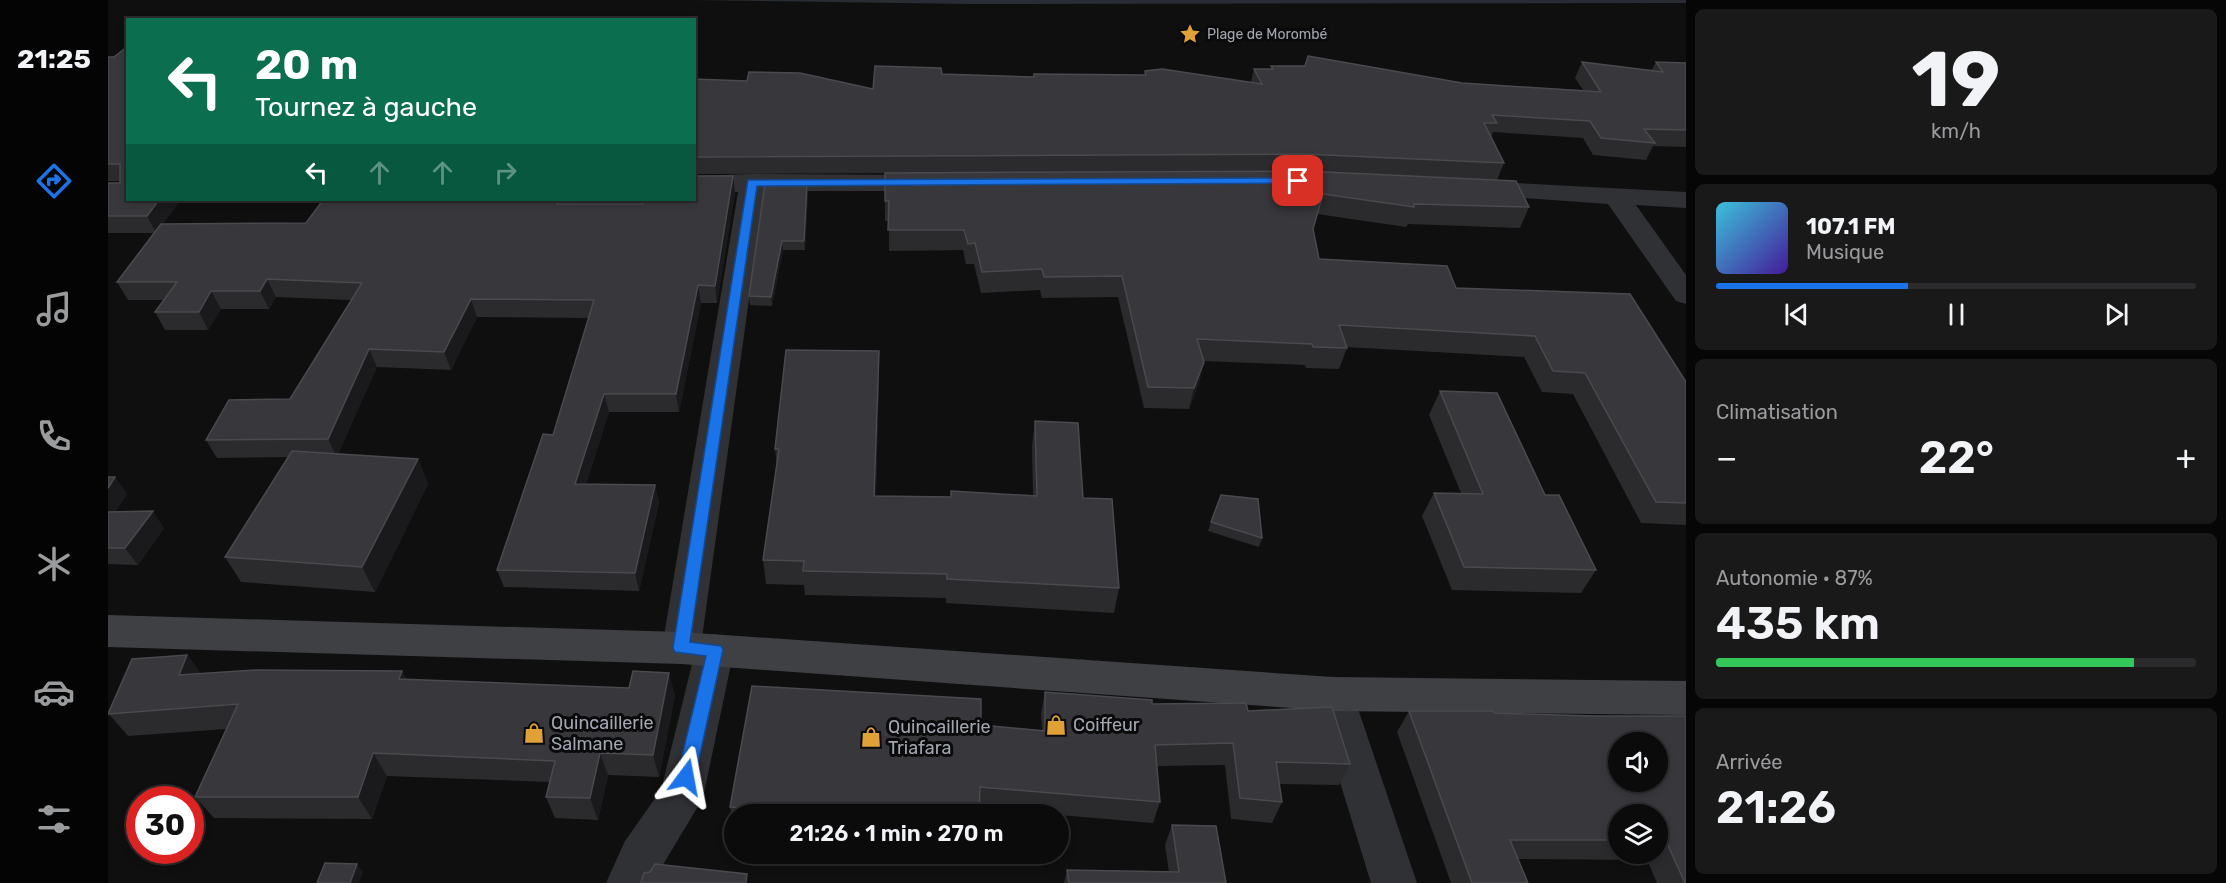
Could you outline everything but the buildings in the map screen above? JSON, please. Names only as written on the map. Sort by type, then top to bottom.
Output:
[{"type":"street","points":[[629,883],[641,856],[681,798],[752,182]]},
{"type":"street","points":[[696,184],[954,183]]},
{"type":"street","points":[[1454,188],[1686,200]]},
{"type":"street","points":[[1616,196],[1686,295]]},
{"type":"street","points":[[108,631],[698,649],[1333,694],[1686,698]]},
{"type":"street","points":[[1333,694],[1394,883]]},
{"type":"shaded area","points":[[692,0],[1686,0],[1686,3],[969,4]]},
{"type":"place","name":"Plage de Morombé","points":[[1190,34]]},
{"type":"place","name":"Coiffeur","points":[[1056,725]]},
{"type":"place","name":"Quincaillerie Salmane","points":[[534,733]]},
{"type":"place","name":"Quincaillerie Triafara","points":[[871,737]]},
{"type":"route","points":[[686,777],[715,650],[681,648],[752,182],[1298,181]]}]
